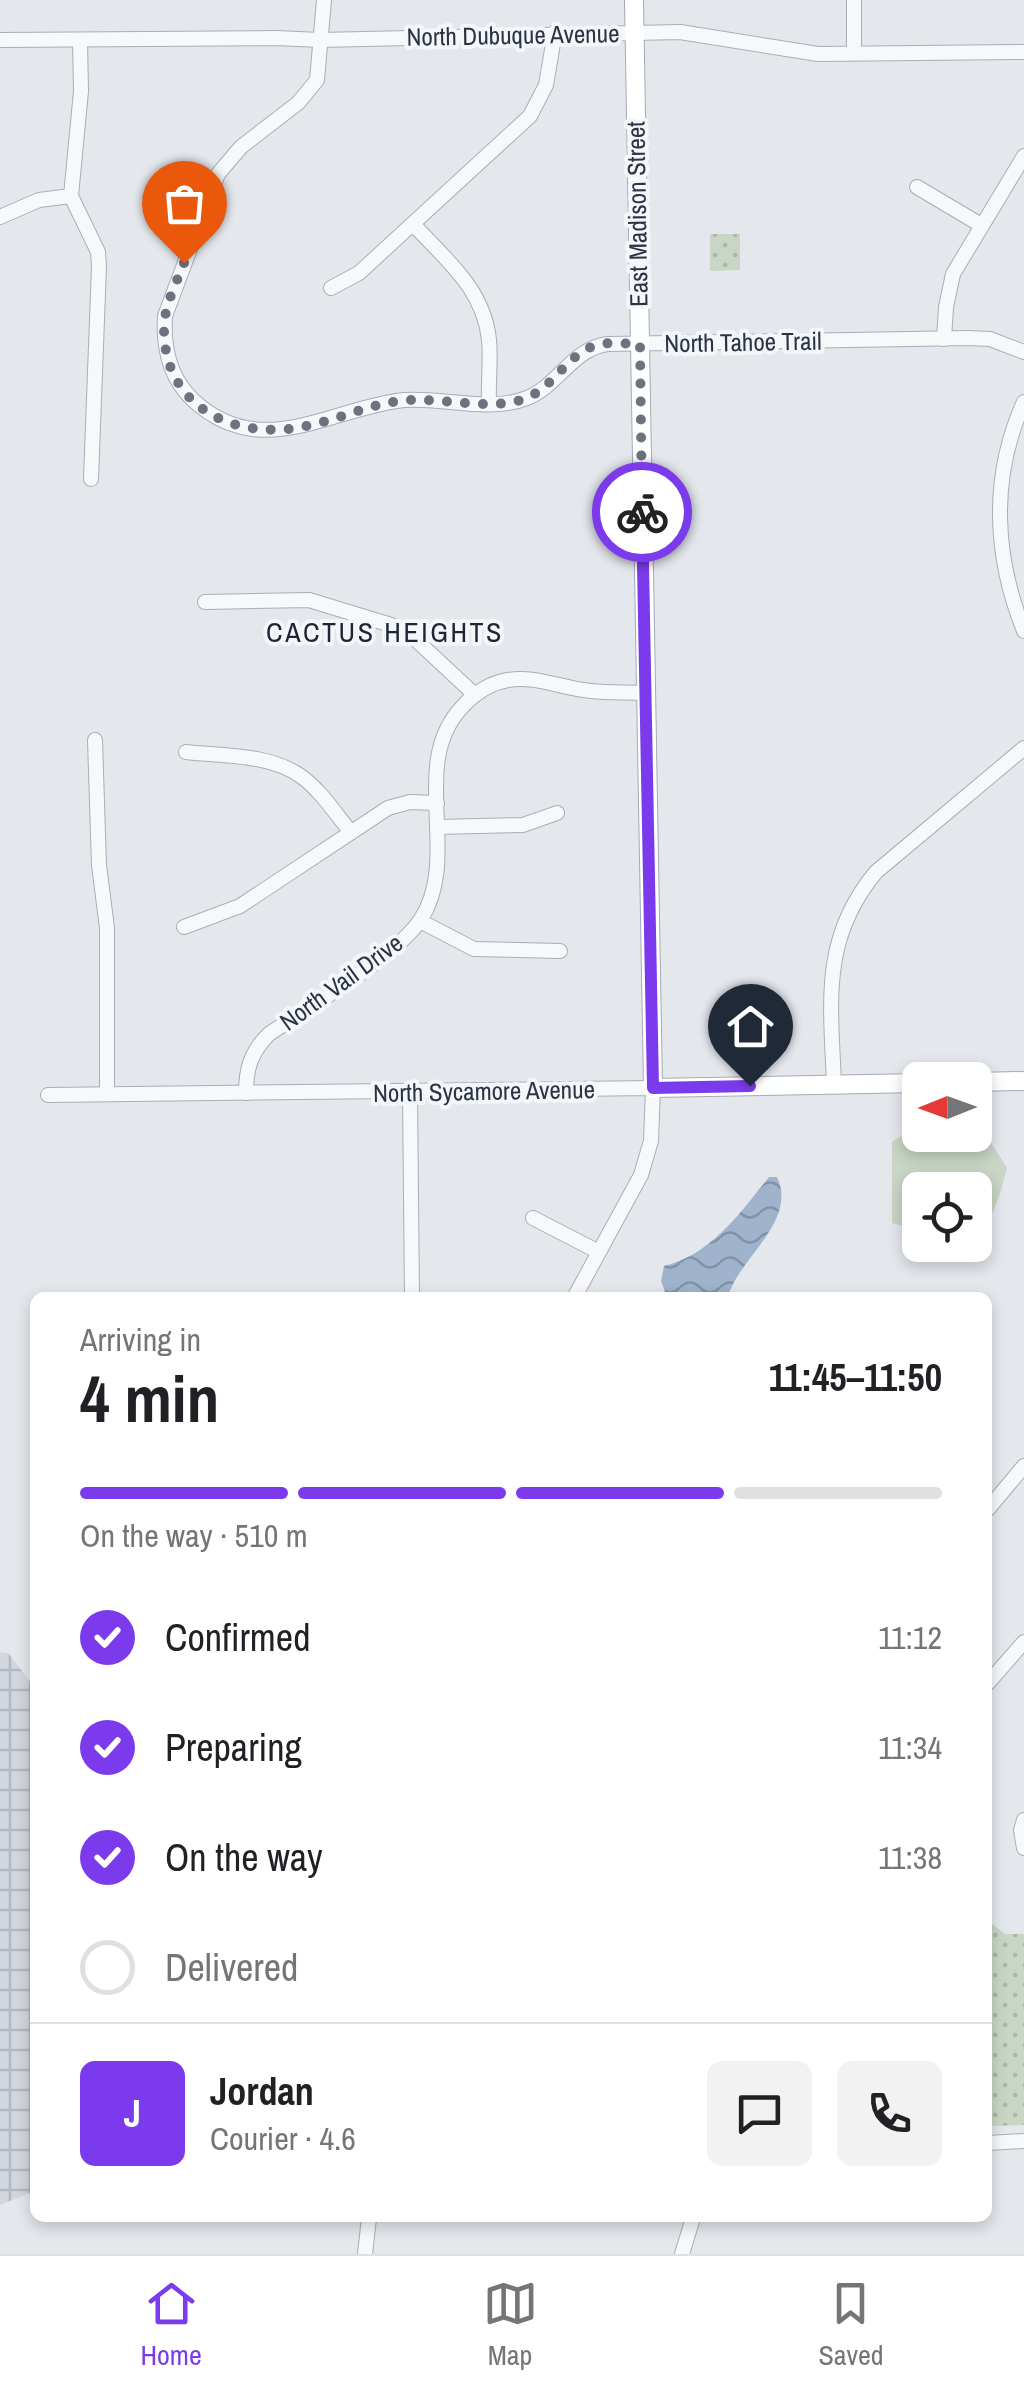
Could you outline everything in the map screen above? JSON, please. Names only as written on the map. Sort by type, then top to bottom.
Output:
[{"type":"main road","name":"East Madison Street","points":[[634,0],[653,1088]]},
{"type":"main road","points":[[992,1082],[1024,1081]]},
{"type":"main road","name":"North Sycamore Avenue","points":[[653,1088],[902,1083]]},
{"type":"street","name":"North Tahoe Trail","points":[[324,0],[320,69],[310,90],[241,146],[218,174],[166,316],[164,330],[172,369],[188,395],[212,417],[250,429],[308,426],[402,400],[512,402],[539,392],[590,348],[608,344],[990,339],[1024,352]]},
{"type":"street","points":[[854,0],[854,54]]},
{"type":"street","points":[[331,288],[359,273],[530,116],[546,85],[555,32]]},
{"type":"street","name":"North Dubuque Avenue","points":[[0,40],[320,40],[634,32],[706,33],[791,52],[1024,52]]},
{"type":"street","points":[[80,41],[81,91],[71,196],[98,252],[92,479]]},
{"type":"street","points":[[944,339],[953,274],[1024,156]]},
{"type":"street","points":[[917,187],[981,225]]},
{"type":"street","points":[[0,217],[39,200],[71,196]]},
{"type":"street","points":[[414,225],[466,280],[480,304],[489,341],[489,403]]},
{"type":"street","points":[[1024,402],[1012,428],[1002,470],[999,508],[1004,571],[1024,631]]},
{"type":"street","points":[[205,602],[309,600],[391,625],[415,638],[474,694],[507,680],[521,679],[589,692],[645,693]]},
{"type":"street","name":"North Vail Drive","points":[[246,1093],[249,1060],[269,1034],[395,946],[420,921],[436,875],[436,771],[442,742],[456,714],[474,694]]},
{"type":"street","points":[[95,740],[99,865],[107,928],[107,1094]]},
{"type":"street","points":[[834,1085],[830,976],[846,917],[860,892],[876,872],[1024,748]]},
{"type":"street","points":[[186,752],[268,762],[286,768],[316,789],[350,831]]},
{"type":"street","points":[[184,927],[240,906],[388,808],[410,802],[437,803]]},
{"type":"street","points":[[437,827],[523,824],[557,814]]},
{"type":"street","points":[[420,921],[474,949],[560,951]]},
{"type":"street","points":[[577,1292],[642,1175],[651,1141],[653,1088]]},
{"type":"street","name":"North Sycamore Avenue","points":[[48,1095],[653,1088]]},
{"type":"street","points":[[410,1092],[412,1292]]},
{"type":"street","points":[[533,1218],[598,1251]]},
{"type":"street","points":[[992,1504],[1024,1466]]},
{"type":"street","points":[[992,1678],[1024,1642]]},
{"type":"street","points":[[1024,1820],[1024,1848]]},
{"type":"street","points":[[992,2142],[1024,2142]]},
{"type":"street","points":[[365,2254],[369,2222]]},
{"type":"street","points":[[682,2254],[691,2222]]},
{"type":"shaded area","points":[[0,1652],[8,1653],[30,1682],[30,2193],[0,2205]]},
{"type":"green space","points":[[710,234],[740,234],[740,270],[710,271]]},
{"type":"green space","points":[[902,1136],[902,1152],[992,1152],[992,1144],[1007,1168],[992,1212],[992,1172],[902,1172],[902,1226],[892,1223],[892,1142]]},
{"type":"green space","points":[[992,1924],[1005,1934],[1024,1934],[1024,2125],[992,2126]]},
{"type":"water","points":[[769,1177],[777,1177],[780,1209],[730,1292],[665,1292],[661,1281],[664,1266],[696,1252],[736,1218]]},
{"type":"way so far","points":[[184,263],[164,330],[172,369],[188,395],[212,417],[250,429],[308,426],[402,400],[512,402],[539,392],[590,348],[640,344],[642,512]]},
{"type":"district","name":"CACTUS HEIGHTS","points":[[385,632]]},
{"type":"route","points":[[642,512],[653,1088],[750,1086]]}]
